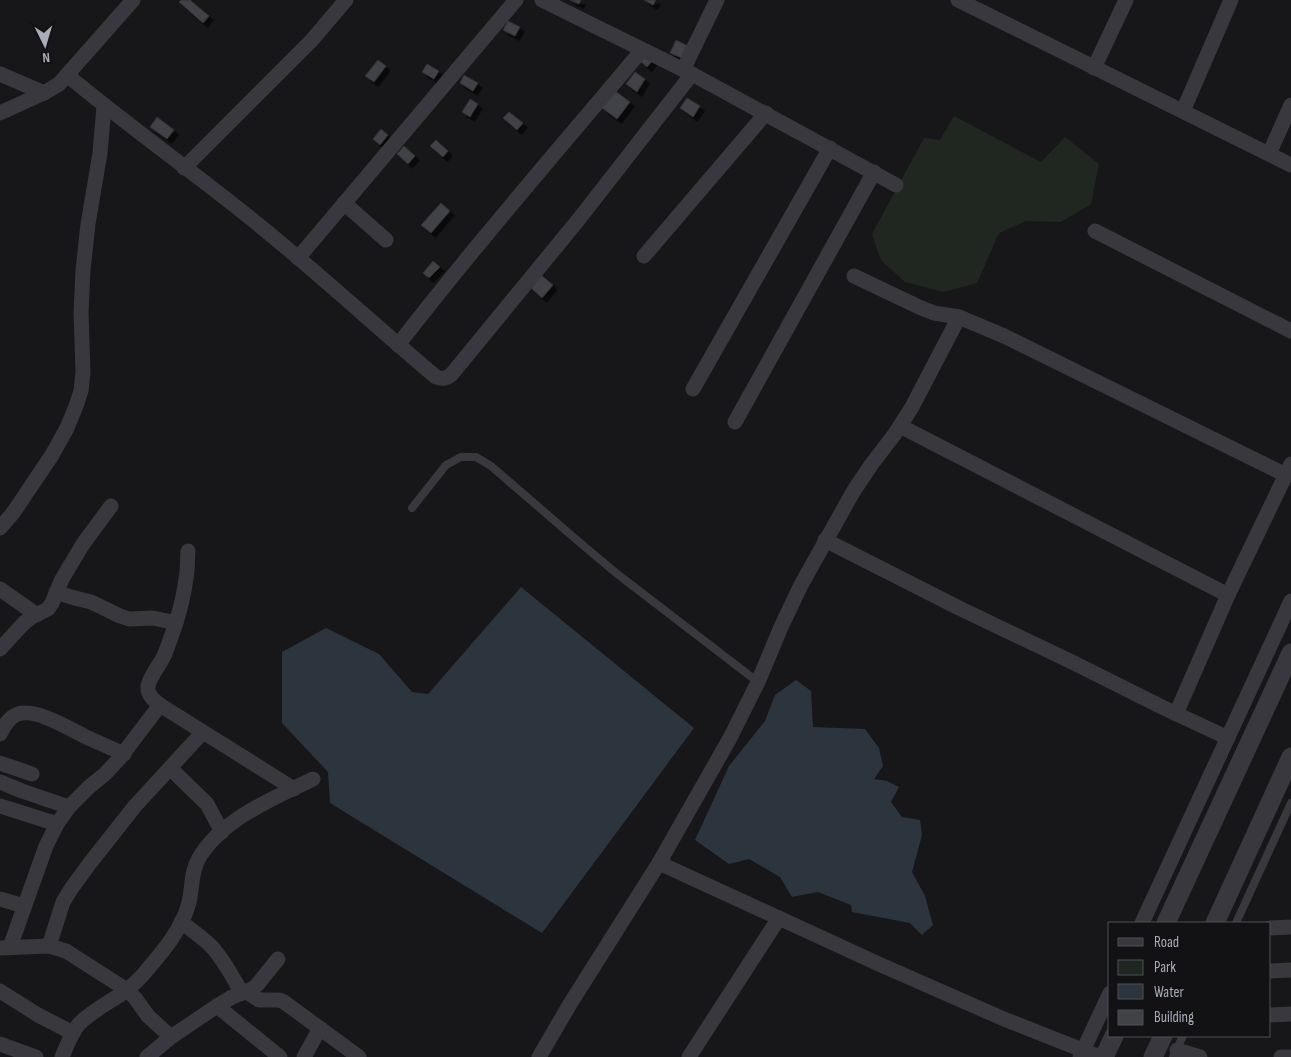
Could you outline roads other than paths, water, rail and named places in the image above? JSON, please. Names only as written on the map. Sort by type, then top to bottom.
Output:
[{"type":"street","points":[[0,113],[59,84],[134,0]]},
{"type":"street","points":[[184,168],[312,40],[346,0]]},
{"type":"street","points":[[298,258],[516,0]]},
{"type":"street","points":[[542,0],[766,113],[896,184]]},
{"type":"street","points":[[67,75],[104,106],[249,217],[436,377],[446,378],[451,375],[579,219],[687,72],[717,0]]},
{"type":"street","points":[[958,0],[1291,165]]},
{"type":"street","points":[[1094,68],[1126,0]]},
{"type":"street","points":[[1184,112],[1231,0]]},
{"type":"street","points":[[398,345],[510,205],[642,50]]},
{"type":"street","points":[[0,74],[44,93]]},
{"type":"street","points":[[1269,154],[1291,105]]},
{"type":"street","points":[[0,528],[13,513],[52,455],[67,428],[81,391],[83,270],[88,224],[100,153],[104,106]]},
{"type":"street","points":[[644,256],[766,113]]},
{"type":"street","points":[[692,389],[830,148]]},
{"type":"street","points":[[734,422],[874,172]]},
{"type":"street","points":[[344,203],[386,240]]},
{"type":"street","points":[[1095,231],[1291,331]]},
{"type":"street","points":[[854,276],[919,307],[959,317],[1004,336],[1288,470],[1228,596],[1176,714]]},
{"type":"street","points":[[539,1057],[658,863],[730,738],[758,682],[781,627],[825,540],[853,492],[912,408],[959,317]]},
{"type":"street","points":[[900,426],[1228,596]]},
{"type":"street","points":[[0,649],[24,623],[48,609],[62,579],[83,544],[112,506]]},
{"type":"street","points":[[825,540],[959,608],[1228,738]]},
{"type":"street","points":[[188,551],[185,585],[176,623],[163,657],[151,678],[148,686],[149,693],[153,700],[160,705],[294,789]]},
{"type":"street","points":[[0,590],[37,615]]},
{"type":"street","points":[[56,592],[91,602],[129,619],[159,619],[176,623]]},
{"type":"street","points":[[1142,922],[1291,601]]},
{"type":"street","points":[[1166,922],[1291,653]]},
{"type":"street","points":[[160,705],[124,754],[70,806],[57,824],[46,846],[24,906],[5,947],[49,946],[66,951],[126,990],[135,998],[148,1016],[171,1036]]},
{"type":"street","points":[[0,734],[4,726],[17,714],[32,714],[55,722],[124,754]]},
{"type":"street","points":[[49,946],[63,902],[90,862],[135,806],[203,732]]},
{"type":"street","points":[[1214,922],[1291,756]]},
{"type":"street","points":[[0,763],[32,774]]},
{"type":"street","points":[[170,768],[207,804],[222,832]]},
{"type":"street","points":[[62,1057],[79,1024],[135,984],[170,941],[188,905],[195,868],[207,848],[222,832],[249,813],[313,779]]},
{"type":"street","points":[[0,782],[70,806]]},
{"type":"street","points":[[1,811],[57,824]]},
{"type":"street","points":[[658,863],[881,965],[1082,1053],[1100,1057]]},
{"type":"street","points":[[0,899],[24,906]]},
{"type":"street","points":[[689,1057],[779,918]]},
{"type":"street","points":[[181,922],[212,948],[244,992],[259,1000],[278,1000],[359,1057]]},
{"type":"street","points":[[1271,928],[1291,926]]},
{"type":"street","points":[[147,1057],[171,1036],[232,997],[257,985],[278,959]]},
{"type":"street","points":[[1271,971],[1291,970]]},
{"type":"street","points":[[0,991],[38,1015],[73,1033]]},
{"type":"street","points":[[1082,1053],[1108,996]]},
{"type":"street","points":[[217,1006],[280,1057]]},
{"type":"street","points":[[1271,1015],[1291,1014]]},
{"type":"street","points":[[304,1057],[320,1028]]},
{"type":"street","points":[[1104,1057],[1114,1037]]},
{"type":"street","points":[[1153,1057],[1163,1037]]},
{"type":"street","points":[[3,1049],[36,1057]]},
{"type":"street","points":[[1175,1053],[1200,1057]]},
{"type":"street","points":[[1281,1057],[1291,1056]]},
{"type":"lane","points":[[412,508],[446,465],[461,457],[476,457],[492,466],[616,573],[758,682]]},
{"type":"lane","points":[[1236,922],[1291,803]]},
{"type":"lane","points":[[1175,1053],[1183,1037]]},
{"type":"water","points":[[521,587],[694,728],[542,933],[330,803],[328,772],[282,723],[282,652],[326,628],[379,654],[412,692],[428,694]]},
{"type":"water","points":[[796,680],[811,691],[813,727],[865,729],[879,748],[883,766],[874,779],[887,781],[899,787],[891,802],[902,817],[920,820],[922,835],[912,872],[925,896],[933,925],[922,935],[910,923],[852,912],[851,905],[818,892],[792,897],[780,877],[749,859],[729,864],[695,840],[729,766],[765,721],[775,695]]}]
